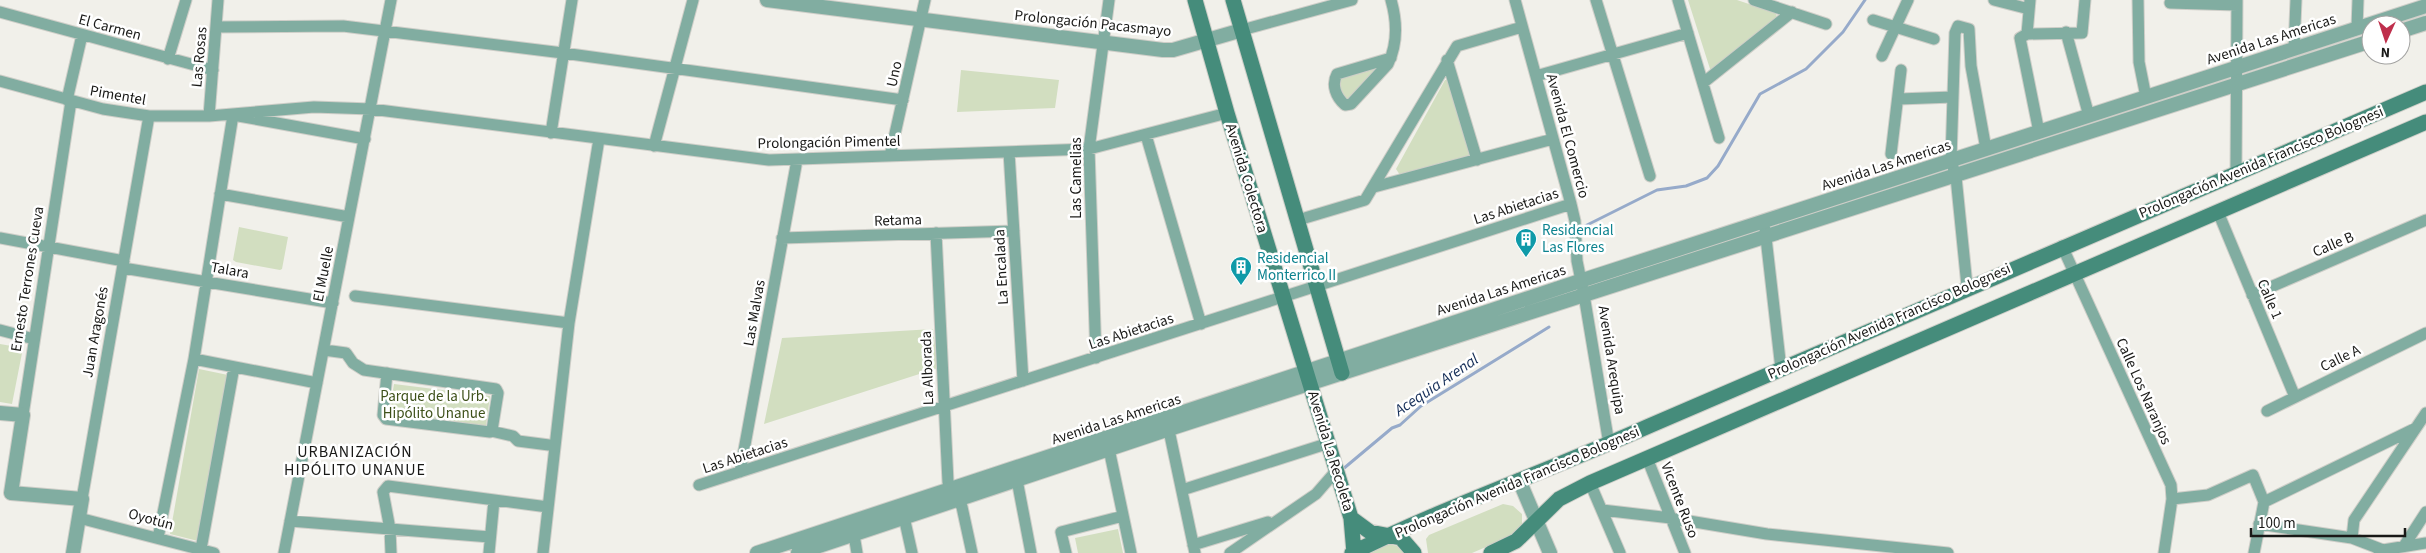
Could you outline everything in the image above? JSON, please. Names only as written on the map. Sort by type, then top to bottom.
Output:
[{"type":"main road","name":"Avenida Colectora","points":[[1195,0],[1227,113],[1309,378]]},
{"type":"main road","points":[[1233,0],[1340,367]]},
{"type":"main road","name":"Prolongación Avenida Francisco Bolognesi","points":[[1353,553],[1519,480],[1609,444],[1968,286],[2426,92]]},
{"type":"main road","name":"Prolongación Avenida Francisco Bolognesi","points":[[1490,553],[1516,541],[1559,499],[1590,483],[2426,122]]},
{"type":"main road","name":"Avenida La Recoleta","points":[[1309,378],[1351,518],[1353,553]]},
{"type":"main road","name":"Avenida La Recoleta","points":[[1351,518],[1370,532],[1392,535]]},
{"type":"main road","points":[[1392,535],[1402,538],[1414,553]]},
{"type":"street","points":[[168,58],[186,0]]},
{"type":"street","name":"Las Rosas","points":[[209,116],[218,0]]},
{"type":"street","name":"El Muelle","points":[[284,553],[391,0]]},
{"type":"street","points":[[551,133],[572,0]]},
{"type":"street","points":[[654,146],[693,0]]},
{"type":"street","name":"Prolongación Pacasmayo","points":[[767,0],[1103,43],[1173,50],[1242,30],[1314,5],[1352,0]]},
{"type":"street","name":"Uno","points":[[890,156],[925,0]]},
{"type":"street","name":"Las Camelias","points":[[1096,358],[1089,148],[1108,0]]},
{"type":"street","points":[[1391,58],[1337,74],[1334,84],[1338,98],[1345,105],[1351,104],[1380,74],[1391,58],[1396,18],[1392,0]]},
{"type":"street","name":"Avenida El Comercio","points":[[1515,0],[1571,204],[1582,288]]},
{"type":"street","points":[[1596,0],[1650,176]]},
{"type":"street","points":[[1678,0],[1719,138]]},
{"type":"street","points":[[1754,0],[1826,24]]},
{"type":"street","points":[[1882,56],[1908,0]]},
{"type":"street","points":[[1994,0],[2030,5],[2027,34]]},
{"type":"street","points":[[2039,132],[2020,38],[2027,34],[2082,33],[2085,0]]},
{"type":"street","points":[[2138,0],[2139,62],[2146,97]]},
{"type":"street","points":[[2294,49],[2296,0]]},
{"type":"street","points":[[2357,28],[2358,0]]},
{"type":"street","points":[[2170,3],[2237,2],[2236,173]]},
{"type":"street","name":"Avenida Las Americas","points":[[758,553],[954,495],[1582,288],[1763,222],[2426,6]]},
{"type":"street","name":"El Carmen","points":[[0,12],[213,70]]},
{"type":"street","points":[[1702,83],[1792,12]]},
{"type":"street","points":[[1873,20],[1934,39]]},
{"type":"street","points":[[2411,28],[2426,23]]},
{"type":"street","points":[[216,27],[343,26],[563,53],[903,100]]},
{"type":"street","points":[[1968,286],[1956,177],[1951,160],[1956,27],[1965,26],[1968,28],[1971,66],[1986,149]]},
{"type":"street","points":[[1298,220],[1365,200],[1457,46],[1522,28]]},
{"type":"street","points":[[2066,32],[2089,116]]},
{"type":"street","points":[[1536,76],[1688,33]]},
{"type":"street","name":"Ernesto Terrones Cueva","points":[[5,492],[23,415],[69,100],[82,35]]},
{"type":"street","name":"Avenida Las Americas","points":[[1582,288],[1767,237],[2361,44]]},
{"type":"street","points":[[1447,60],[1477,160]]},
{"type":"street","points":[[1891,154],[1901,70]]},
{"type":"street","name":"Pimentel","points":[[0,81],[103,109],[149,116],[209,116],[314,107],[371,109]]},
{"type":"street","points":[[1899,99],[1952,97]]},
{"type":"street","name":"Prolongación Pimentel","points":[[371,109],[747,158],[796,160],[1089,148],[1227,113]]},
{"type":"street","points":[[158,538],[194,359],[233,114]]},
{"type":"street","name":"Pimentel","points":[[233,114],[365,139]]},
{"type":"street","name":"Juan Aragonés","points":[[73,553],[149,116]]},
{"type":"street","points":[[1146,135],[1201,324]]},
{"type":"street","points":[[543,553],[569,323],[599,139]]},
{"type":"street","points":[[1374,187],[1553,139]]},
{"type":"street","name":"La Encalada","points":[[1009,152],[1023,381]]},
{"type":"street","name":"Las Malvas","points":[[740,472],[796,160]]},
{"type":"street","points":[[220,194],[350,217]]},
{"type":"street","name":"Las Abietacias","points":[[699,485],[1571,204]]},
{"type":"street","name":"Calle 1","points":[[2218,212],[2295,397]]},
{"type":"street","name":"Calle B","points":[[2252,295],[2426,220]]},
{"type":"street","points":[[1763,222],[1767,237],[1781,369]]},
{"type":"street","name":"Retama","points":[[782,238],[1014,231]]},
{"type":"street","name":"La Alborada","points":[[936,233],[948,482],[962,507],[972,553]]},
{"type":"street","name":"Talara","points":[[0,238],[48,247],[123,265],[333,303]]},
{"type":"street","name":"Calle Los Naranjos","points":[[2062,246],[2171,486],[2172,499],[2164,553]]},
{"type":"street","name":"Avenida Arequipa","points":[[1582,288],[1609,444]]},
{"type":"street","points":[[355,296],[569,323]]},
{"type":"street","points":[[0,330],[34,339]]},
{"type":"street","name":"Calle A","points":[[2267,410],[2426,333]]},
{"type":"street","points":[[324,350],[346,354],[352,363],[364,370],[496,389],[498,392],[491,431]]},
{"type":"street","points":[[194,359],[317,382]]},
{"type":"street","points":[[201,549],[234,368]]},
{"type":"street","points":[[387,373],[383,415],[386,419],[491,431],[513,436],[518,441],[549,445]]},
{"type":"street","points":[[0,413],[23,415]]},
{"type":"street","points":[[2352,538],[2354,520],[2426,413]]},
{"type":"street","points":[[1168,424],[1194,549],[1279,519]]},
{"type":"street","name":"Avenida Las Americas","points":[[800,553],[904,517],[954,495],[1017,480],[1110,449],[1168,424]]},
{"type":"street","points":[[2264,502],[2416,428]]},
{"type":"street","points":[[1182,490],[1329,443]]},
{"type":"street","points":[[1110,449],[1131,553]]},
{"type":"street","name":"Vicente Ruso","points":[[1647,458],[1685,553]]},
{"type":"street","points":[[1230,553],[1316,494],[1336,471]]},
{"type":"street","points":[[2172,499],[2208,495],[2253,475],[2264,502],[2254,553]]},
{"type":"street","points":[[1017,480],[1031,553]]},
{"type":"street","points":[[1519,480],[1550,553]]},
{"type":"street","points":[[1590,483],[1620,553]]},
{"type":"street","points":[[391,553],[390,529],[384,492],[388,486],[548,507]]},
{"type":"street","points":[[5,492],[82,499]]},
{"type":"street","points":[[489,553],[494,500]]},
{"type":"street","points":[[1602,510],[1671,518],[1767,534],[1904,550],[1948,553]]},
{"type":"street","points":[[2404,546],[2426,512]]},
{"type":"street","points":[[1066,553],[1061,532],[1123,516]]},
{"type":"street","points":[[904,517],[912,553]]},
{"type":"street","name":"Oyotún","points":[[79,518],[214,553]]},
{"type":"street","points":[[290,521],[490,537]]},
{"type":"street","points":[[2259,524],[2352,538],[2381,552],[2426,543]]},
{"type":"street","points":[[854,535],[858,553]]},
{"type":"green space","points":[[1688,0],[1737,0],[1776,13],[1777,18],[1711,72]]},
{"type":"green space","points":[[1379,64],[1381,69],[1352,99],[1347,99],[1340,95],[1338,75]]},
{"type":"green space","points":[[961,70],[1059,80],[1055,108],[957,112]]},
{"type":"green space","points":[[1445,80],[1448,80],[1471,155],[1400,175],[1396,169]]},
{"type":"green space","points":[[239,227],[288,237],[282,269],[233,260]]},
{"type":"green space","points":[[933,329],[938,368],[764,424],[782,338]]},
{"type":"green space","points":[[0,344],[23,348],[12,404],[0,402]]},
{"type":"green space","points":[[199,369],[228,375],[198,541],[170,534]]},
{"type":"green space","name":"Parque de la Urb. Hipólito Unanue","points":[[394,384],[490,396],[486,426],[389,414]]},
{"type":"green space","points":[[1503,504],[1513,506],[1522,514],[1522,528],[1516,534],[1472,553],[1428,553],[1426,539],[1429,535]]},
{"type":"green space","points":[[1118,529],[1123,553],[1078,553],[1075,538]]},
{"type":"green space","points":[[1385,543],[1397,546],[1405,553],[1370,553],[1373,549]]},
{"type":"waterway","name":"Acequia Arenal","points":[[1581,231],[1581,228],[1657,190],[1686,186],[1707,178],[1718,166],[1760,94],[1806,69],[1843,32],[1865,0]]},
{"type":"waterway","name":"Acequia Arenal","points":[[1343,469],[1392,428],[1400,425],[1421,406],[1549,327]]},
{"type":"place","name":"Residencial Las Flores","points":[[1526,258]]},
{"type":"place","name":"Residencial Monterrico II","points":[[1241,286]]},
{"type":"district","name":"URBANIZACIÓN HIPÓLITO UNANUE","points":[[355,460]]}]
